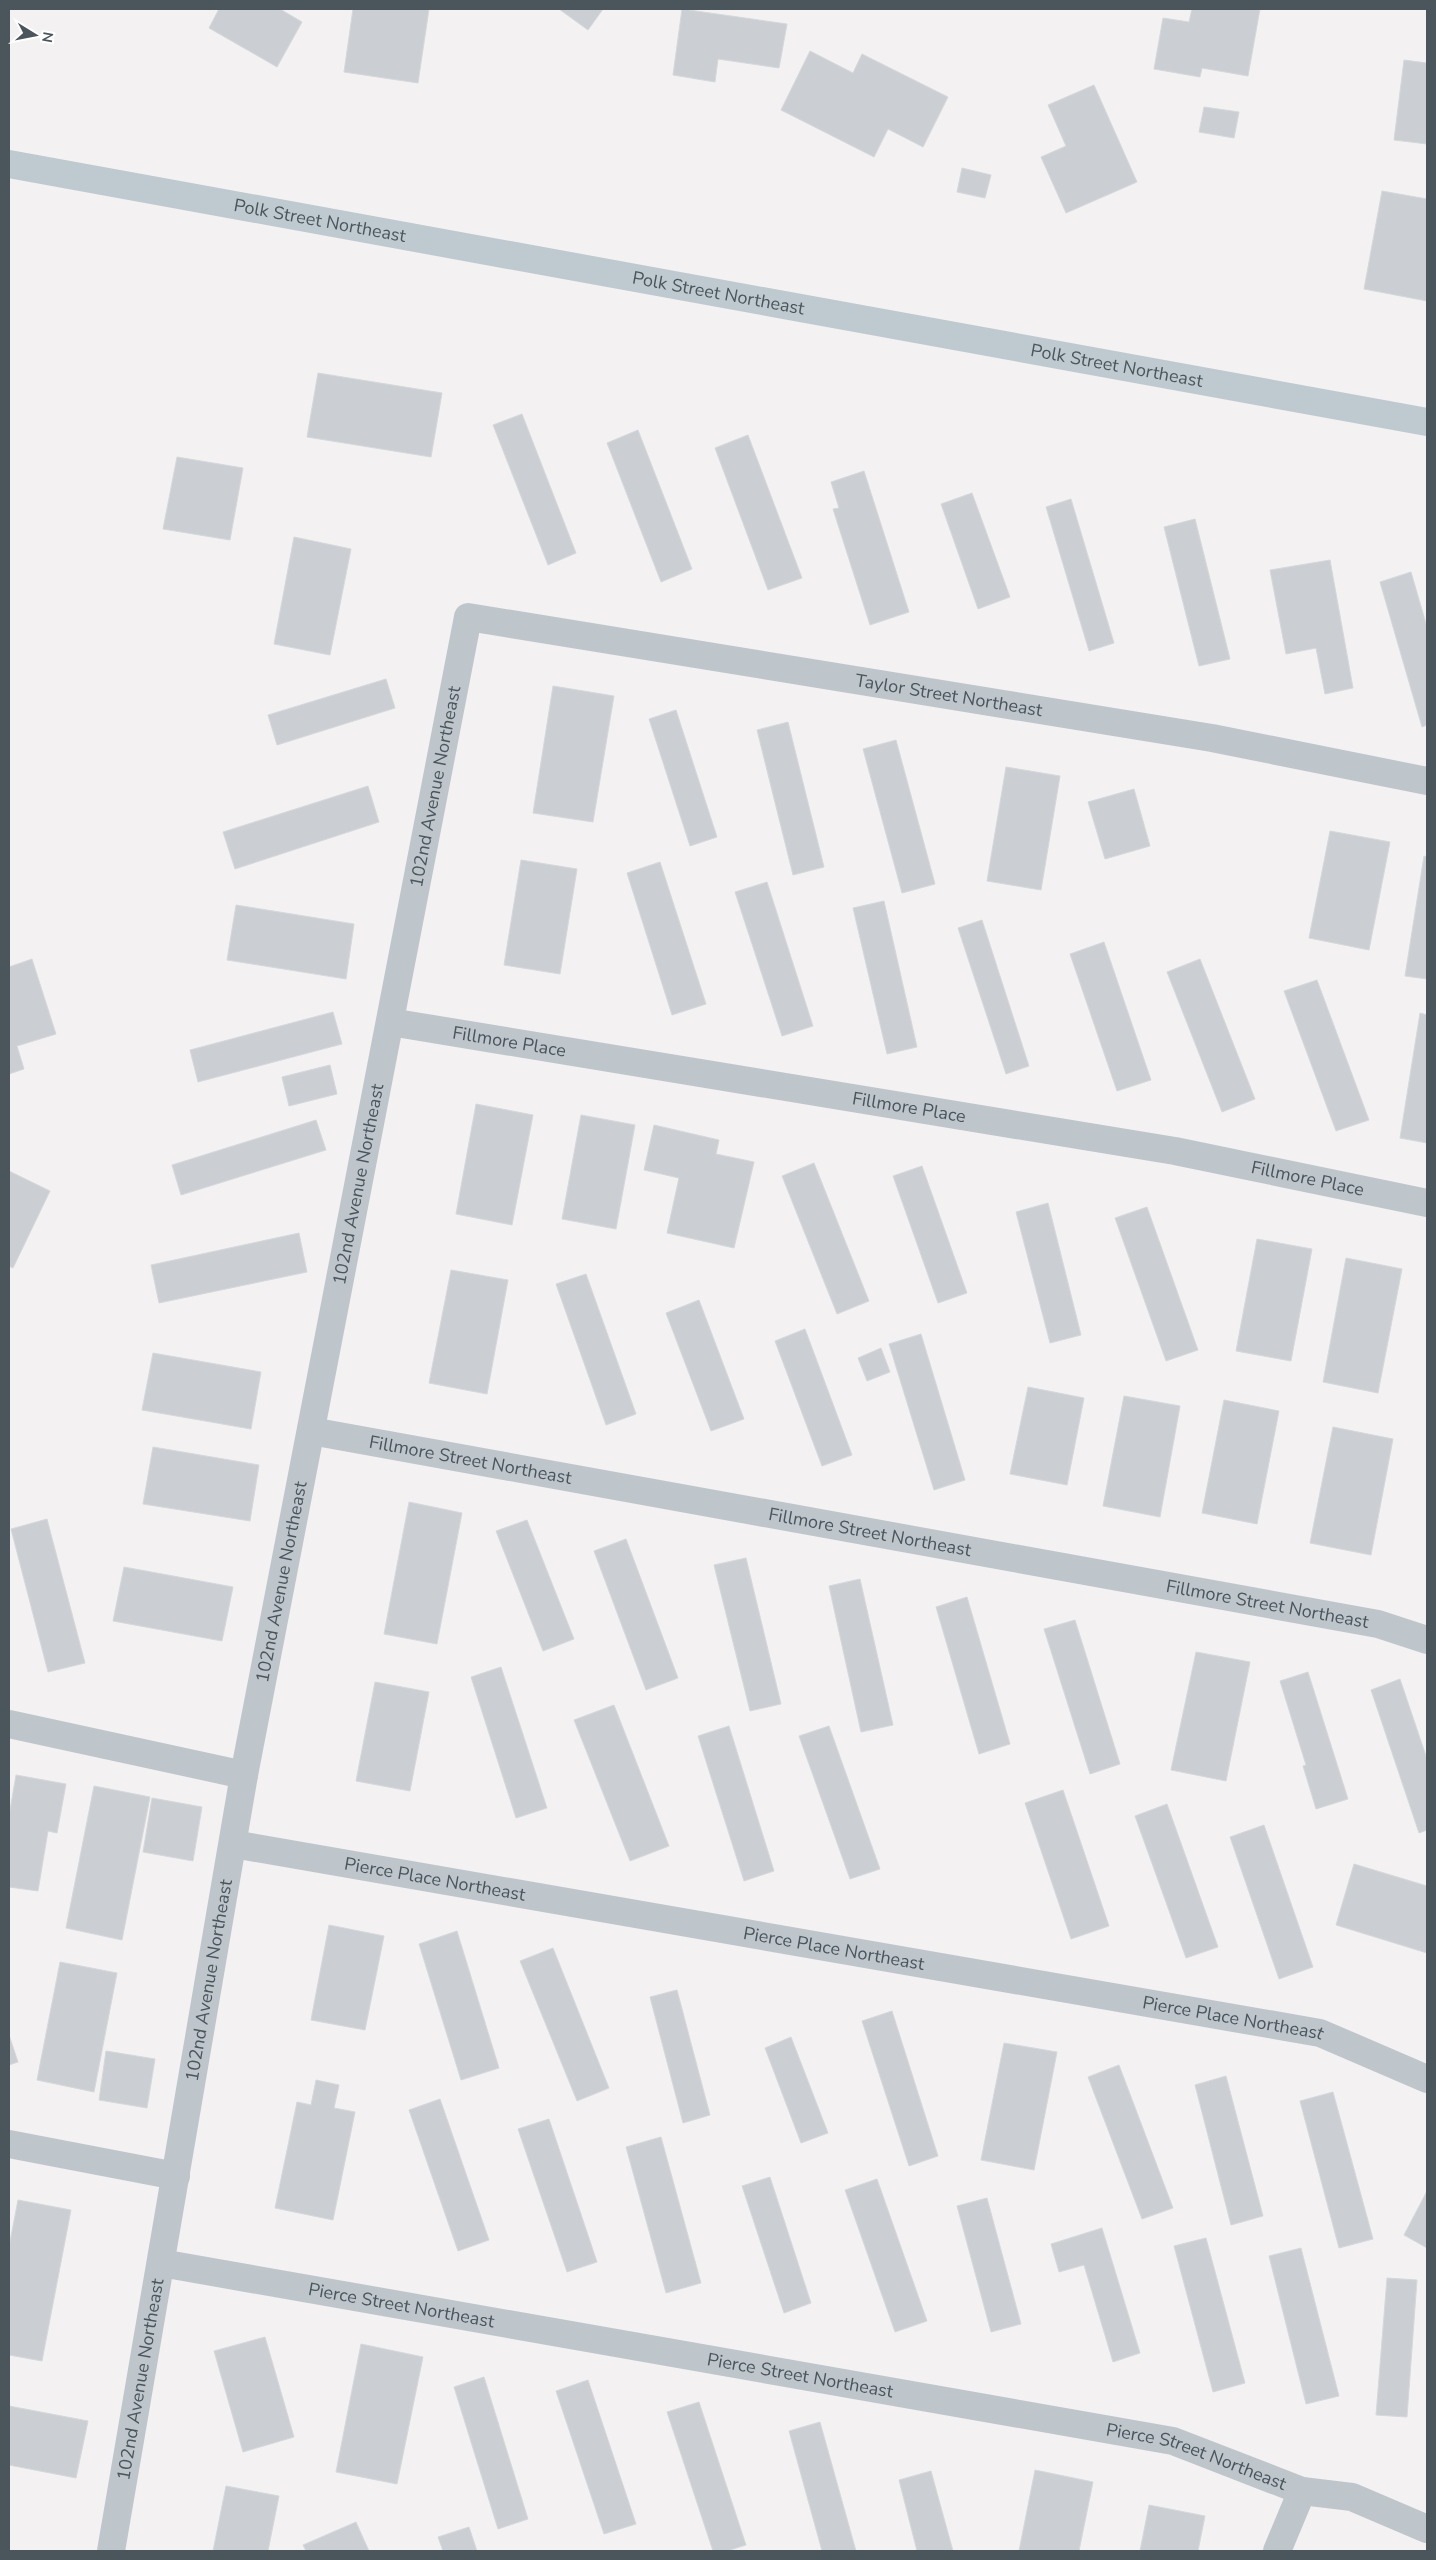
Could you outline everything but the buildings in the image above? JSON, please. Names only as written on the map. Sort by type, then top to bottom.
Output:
[{"type":"street","name":"Polk Street Northeast","points":[[9,164],[1427,422]]},
{"type":"street","name":"Taylor Street Northeast","points":[[468,617],[1212,738],[1427,781]]},
{"type":"street","name":"102nd Avenue Northeast","points":[[111,2551],[244,1775],[468,617]]},
{"type":"street","name":"Fillmore Place","points":[[390,1022],[1175,1151],[1427,1203]]},
{"type":"street","name":"Fillmore Street Northeast","points":[[311,1431],[1378,1624],[1427,1640]]},
{"type":"street","points":[[9,1724],[244,1775]]},
{"type":"street","name":"Pierce Place Northeast","points":[[233,1844],[1320,2033],[1427,2079]]},
{"type":"street","points":[[9,2144],[176,2176]]},
{"type":"street","name":"Pierce Street Northeast","points":[[161,2263],[1173,2441],[1302,2491],[1352,2497],[1427,2529]]},
{"type":"street","points":[[1277,2551],[1279,2542],[1302,2491]]}]
